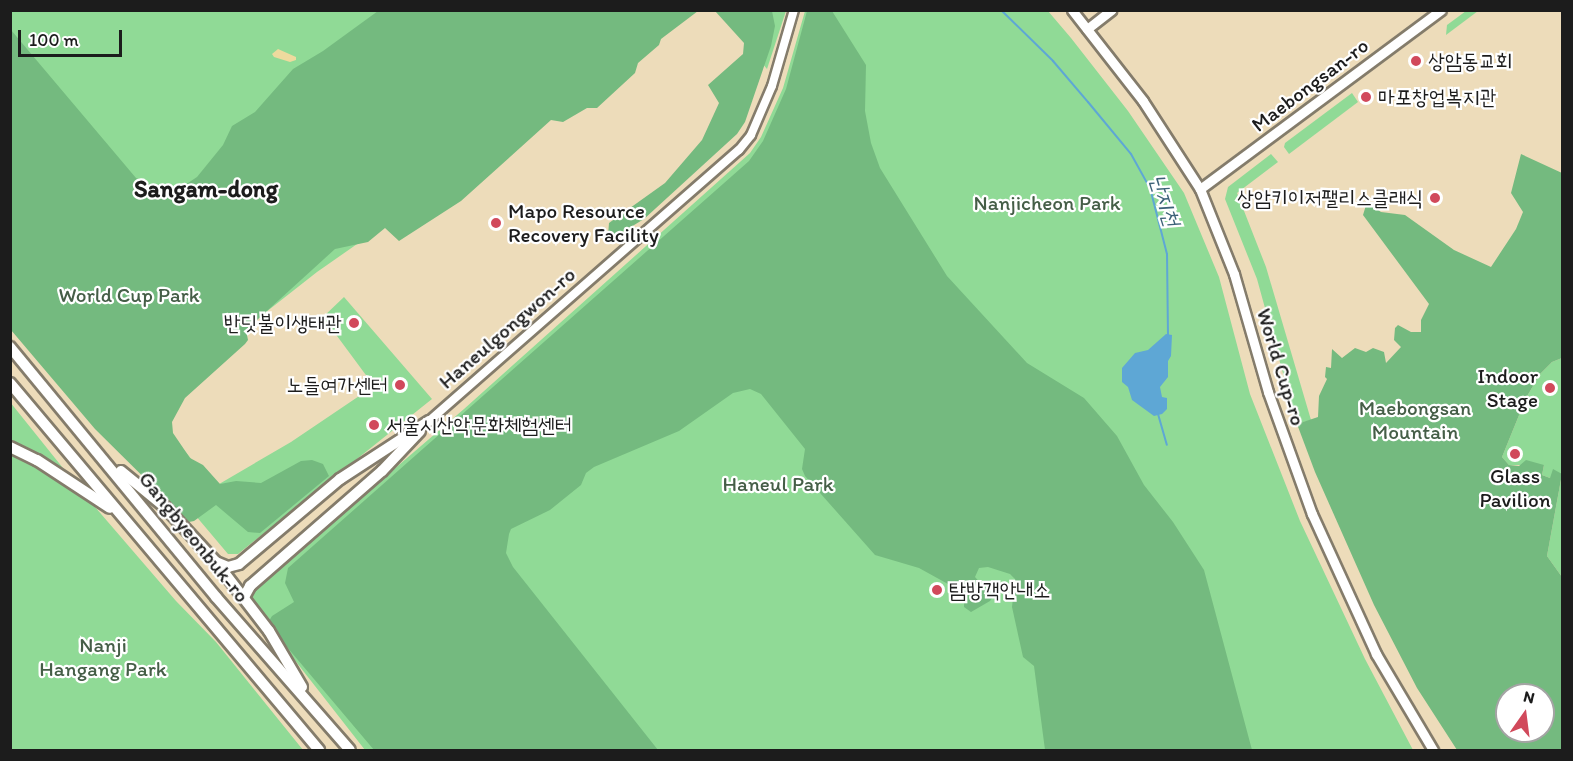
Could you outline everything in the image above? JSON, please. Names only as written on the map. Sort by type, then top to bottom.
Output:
[{"type":"highway","name":"Gangbyeonbuk-ro","points":[[10,347],[103,456],[216,597],[350,750]]},
{"type":"highway","name":"Gangbyeonbuk-ro","points":[[10,383],[318,750]]},
{"type":"highway","points":[[216,562],[228,567],[239,564],[340,479],[429,421]]},
{"type":"highway","points":[[244,597],[250,586],[384,469],[429,421]]},
{"type":"highway","points":[[10,447],[37,460],[123,516]]},
{"type":"highway","points":[[103,456],[165,507],[216,562],[269,630],[316,711]]},
{"type":"highway","points":[[372,456],[383,462],[384,469]]},
{"type":"main road","name":"World Cup-ro","points":[[1072,10],[1143,101],[1200,189],[1234,273],[1268,392],[1312,514],[1376,654],[1433,750]]},
{"type":"main road","points":[[1087,29],[1111,10]]},
{"type":"main road","name":"Maebongsan-ro","points":[[1200,189],[1441,10]]},
{"type":"street","name":"Haneulgongwon-ro","points":[[429,421],[739,150],[751,135],[772,86],[794,10]]},
{"type":"green space","name":"World Cup Park","points":[[10,11],[691,11],[317,272],[243,330],[185,393],[167,429],[214,487],[291,442],[374,386],[323,317],[344,297],[432,399],[238,554],[228,554],[11,297]]},
{"type":"green space","name":"World Cup Park","points":[[378,11],[698,11],[661,39],[659,45],[638,63],[635,73],[597,108],[587,108],[563,122],[551,120],[461,201],[399,241],[385,228],[368,242],[335,249],[246,330],[248,340],[245,344],[185,398],[172,422],[173,433],[190,458],[203,465],[220,484],[236,481],[261,483],[301,461],[312,460],[323,464],[329,476],[260,533],[248,532],[216,505],[194,521],[189,522],[95,429],[11,330],[11,30],[136,178],[152,185],[167,187],[185,185],[197,177],[223,145],[232,126],[255,112],[293,69],[323,51]]},
{"type":"green space","points":[[715,11],[772,11],[775,26],[771,46],[745,122],[737,134],[644,219],[616,236],[608,235],[609,223],[665,183],[702,140],[719,103],[708,85],[743,54],[744,43]]},
{"type":"green space","points":[[718,11],[786,11],[767,69]]},
{"type":"green space","name":"Haneul Park","points":[[805,11],[1048,11],[1071,38],[1128,111],[1184,193],[1219,277],[1250,394],[1300,521],[1365,659],[1413,750],[365,750],[250,603],[250,593],[464,409],[750,153],[761,137],[783,88]]},
{"type":"green space","name":"Haneul Park","points":[[807,11],[832,11],[866,65],[865,111],[871,143],[880,168],[947,276],[1027,363],[1084,398],[1117,436],[1144,485],[1173,522],[1204,570],[1252,750],[1045,750],[1034,666],[1023,657],[1012,607],[1015,579],[1010,574],[988,567],[979,568],[975,577],[993,597],[971,612],[964,607],[964,595],[957,589],[919,568],[875,555],[805,476],[802,469],[805,449],[761,394],[750,389],[733,393],[679,431],[594,467],[586,473],[581,485],[550,510],[511,529],[509,534],[506,553],[513,567],[658,750],[374,750],[270,627],[269,621],[272,616],[294,602],[285,583],[288,568],[749,161],[763,141],[786,89]]},
{"type":"green space","points":[[1466,11],[1478,11],[1446,35],[1447,25]]},
{"type":"green space","points":[[1352,93],[1358,102],[1289,154],[1284,147],[1285,143]]},
{"type":"green space","points":[[1271,154],[1278,162],[1237,193],[1266,267],[1311,420],[1297,424],[1257,279],[1225,199],[1228,187]]},
{"type":"green space","name":"Maebongsan Mountain","points":[[1521,154],[1562,173],[1562,358],[1552,362],[1540,374],[1526,398],[1502,457],[1509,465],[1519,466],[1526,460],[1544,465],[1542,475],[1550,478],[1553,469],[1562,474],[1547,556],[1562,577],[1562,750],[1457,750],[1417,688],[1374,605],[1315,472],[1297,424],[1318,417],[1319,396],[1327,379],[1325,377],[1326,367],[1331,368],[1332,349],[1342,358],[1355,348],[1366,352],[1373,348],[1384,352],[1386,363],[1401,347],[1394,340],[1395,328],[1398,325],[1411,332],[1421,332],[1421,320],[1429,304],[1363,215],[1367,202],[1381,212],[1405,215],[1454,250],[1491,267],[1516,229],[1523,212],[1511,193]]},
{"type":"green space","points":[[1562,358],[1562,474],[1550,478],[1542,475],[1544,465],[1509,465],[1502,457],[1526,398],[1540,374],[1552,362]]},
{"type":"green space","name":"Nanji Hangang Park","points":[[10,402],[83,493],[176,601],[216,642],[303,750],[11,750]]},
{"type":"green space","points":[[1562,474],[1562,577],[1547,556]]},
{"type":"sand","points":[[278,49],[296,57],[296,60],[290,62],[274,57],[272,54]]},
{"type":"water","points":[[1166,334],[1172,335],[1171,356],[1168,361],[1168,377],[1160,387],[1162,397],[1167,398],[1167,409],[1162,414],[1154,416],[1132,400],[1128,387],[1122,382],[1122,368],[1135,353],[1148,350]]},
{"type":"waterway","name":"난지천","points":[[1001,10],[1053,61],[1088,102],[1131,154],[1150,188],[1167,254],[1168,336]]},
{"type":"waterway","name":"난지천","points":[[1158,414],[1167,445]]},
{"type":"place","name":"상암동교회","points":[[1416,61]]},
{"type":"place","name":"마포창업복지관","points":[[1366,97]]},
{"type":"place","name":"상암키이저팰리스클래식","points":[[1435,198]]},
{"type":"place","name":"Mapo Resource Recovery Facility","points":[[496,223]]},
{"type":"place","name":"반딧불이생태관","points":[[354,323]]},
{"type":"place","name":"노들여가센터","points":[[400,385]]},
{"type":"place","name":"Indoor Stage","points":[[1550,388]]},
{"type":"place","name":"서울시산악문화체험센터","points":[[374,425]]},
{"type":"place","name":"Glass Pavilion","points":[[1515,454]]},
{"type":"place","name":"탐방객안내소","points":[[937,590]]},
{"type":"district","name":"Sangam-dong","points":[[206,189]]},
{"type":"park label","name":"Nanjicheon Park","points":[[1047,203]]}]
